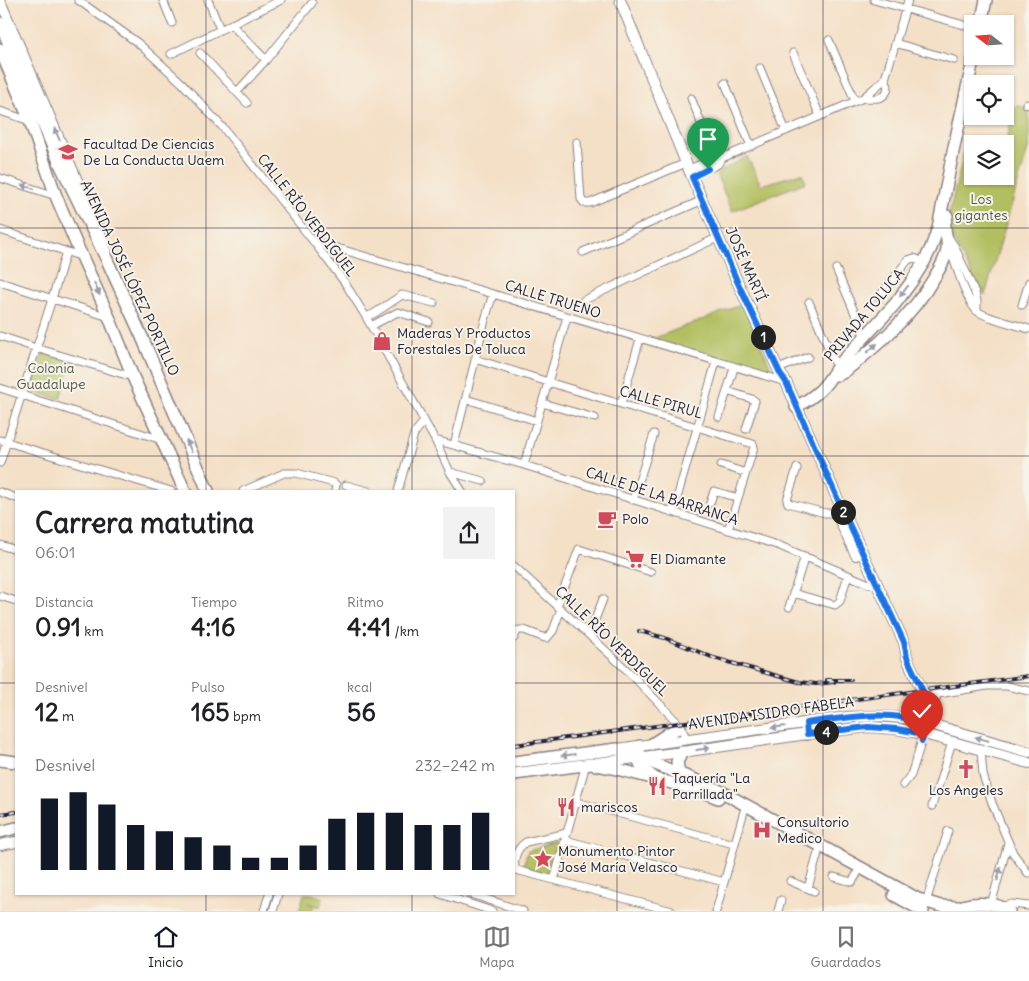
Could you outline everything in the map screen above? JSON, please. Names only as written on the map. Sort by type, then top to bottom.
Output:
[{"type":"main road","name":"JOSÉ MARTÍ","points":[[620,0],[689,170],[839,510],[873,584],[904,642],[906,656],[930,713],[930,724]]},
{"type":"main road","points":[[983,15],[986,0]]},
{"type":"main road","points":[[989,15],[992,0]]},
{"type":"main road","name":"AVENIDA JOSÉ LÓPEZ PORTILLO","points":[[0,23],[46,131],[142,337],[208,490]]},
{"type":"main road","points":[[0,49],[30,121],[56,196],[109,316],[133,377],[186,490]]},
{"type":"main road","points":[[942,235],[972,65]]},
{"type":"main road","points":[[0,68],[10,91],[24,109]]},
{"type":"main road","points":[[942,235],[965,125]]},
{"type":"main road","name":"PRIVADA TOLUCA","points":[[796,407],[814,396],[895,304],[912,281],[931,248],[942,235]]},
{"type":"main road","name":"PRIVADA TOLUCA","points":[[837,372],[894,328],[915,306],[930,285],[947,252],[942,235]]},
{"type":"main road","name":"JOSÉ MARTÍ","points":[[781,376],[839,510]]},
{"type":"main road","points":[[930,713],[936,694]]},
{"type":"main road","name":"AVENIDA ISIDRO FABELA","points":[[515,774],[682,752],[807,728],[848,717],[879,716],[904,718],[1029,752]]},
{"type":"main road","points":[[652,744],[680,727]]},
{"type":"main road","name":"AVENIDA ISIDRO FABELA","points":[[515,762],[687,739],[807,728],[868,727],[897,729],[924,734],[1029,764]]},
{"type":"main road","points":[[640,746],[638,758],[640,764],[644,770],[656,778]]},
{"type":"main road","points":[[617,749],[722,792],[924,907]]},
{"type":"main road","points":[[679,774],[677,762],[682,752]]},
{"type":"main road","points":[[0,760],[15,762]]},
{"type":"main road","points":[[589,764],[656,778],[721,799],[857,874],[924,907],[940,906],[956,909],[967,904],[1000,908]]},
{"type":"main road","points":[[0,832],[15,829]]},
{"type":"main road","points":[[0,845],[15,842]]},
{"type":"street","points":[[0,0],[104,242],[107,260]]},
{"type":"street","name":"CALLE RÍO VERDIGUEL","points":[[78,0],[138,43],[182,83],[225,130],[313,241],[345,283],[366,317],[461,490]]},
{"type":"street","points":[[163,0],[172,23]]},
{"type":"street","points":[[208,0],[220,29]]},
{"type":"street","points":[[170,54],[281,0]]},
{"type":"street","points":[[874,0],[964,25]]},
{"type":"street","points":[[577,142],[581,199],[584,203],[590,203],[718,160],[863,98],[885,79],[908,0]]},
{"type":"street","points":[[236,92],[266,60],[312,3]]},
{"type":"street","points":[[231,24],[266,60]]},
{"type":"street","points":[[829,40],[855,101]]},
{"type":"street","points":[[895,43],[954,60]]},
{"type":"street","points":[[200,53],[247,103]]},
{"type":"street","points":[[793,54],[820,116]]},
{"type":"street","points":[[760,68],[786,131]]},
{"type":"street","points":[[863,98],[884,96],[888,87],[885,79]]},
{"type":"street","points":[[725,83],[751,146]]},
{"type":"street","points":[[690,98],[718,160]]},
{"type":"street","points":[[0,111],[30,121]]},
{"type":"street","points":[[0,178],[56,196]]},
{"type":"street","points":[[582,252],[702,200]]},
{"type":"street","points":[[0,230],[83,257]]},
{"type":"street","points":[[942,235],[955,247],[975,293],[977,311],[989,317],[1029,329]]},
{"type":"street","points":[[584,300],[719,237]]},
{"type":"street","name":"CALLE TRUENO","points":[[313,241],[734,368],[781,376]]},
{"type":"street","points":[[0,463],[3,441],[21,395],[66,252]]},
{"type":"street","points":[[879,297],[908,260],[914,258],[924,262]]},
{"type":"street","points":[[836,269],[865,337]]},
{"type":"street","points":[[0,282],[109,316]]},
{"type":"street","points":[[1022,305],[1028,286]]},
{"type":"street","points":[[454,445],[493,294]]},
{"type":"street","points":[[366,317],[402,295],[434,303]]},
{"type":"street","points":[[809,302],[837,372]]},
{"type":"street","points":[[370,326],[398,312],[429,322]]},
{"type":"street","points":[[524,465],[567,317]]},
{"type":"street","points":[[0,336],[133,377]]},
{"type":"street","points":[[621,404],[640,339]]},
{"type":"street","points":[[781,376],[808,357]]},
{"type":"street","name":"CALLE PIRUL","points":[[475,359],[753,444],[754,447],[728,530]]},
{"type":"street","points":[[673,512],[716,362]]},
{"type":"street","points":[[719,417],[734,368]]},
{"type":"street","points":[[0,388],[162,440]]},
{"type":"street","points":[[727,391],[754,401],[746,429]]},
{"type":"street","points":[[466,399],[537,421]]},
{"type":"street","points":[[542,403],[595,418]]},
{"type":"street","points":[[398,490],[414,434],[424,422]]},
{"type":"street","points":[[633,500],[654,434]]},
{"type":"street","name":"CALLE DE LA BARRANCA","points":[[435,440],[524,465],[780,546],[873,584]]},
{"type":"street","points":[[3,441],[168,490]]},
{"type":"street","points":[[721,465],[746,473]]},
{"type":"street","points":[[797,468],[787,500],[788,503],[822,513],[839,510]]},
{"type":"street","points":[[245,490],[289,472],[335,487]]},
{"type":"street","points":[[450,472],[483,481]]},
{"type":"street","points":[[346,485],[364,490]]},
{"type":"street","points":[[710,503],[714,491],[738,498]]},
{"type":"street","points":[[0,492],[15,498]]},
{"type":"street","points":[[0,545],[15,550]]},
{"type":"street","points":[[515,636],[519,630],[547,638],[553,631],[560,599],[579,549],[651,572]]},
{"type":"street","points":[[789,607],[805,556]]},
{"type":"street","name":"CALLE RÍO VERDIGUEL","points":[[515,567],[629,672],[678,723],[687,739]]},
{"type":"street","points":[[794,593],[835,605],[840,601],[848,575]]},
{"type":"street","points":[[0,596],[15,601]]},
{"type":"street","points":[[589,635],[603,599]]},
{"type":"street","points":[[924,696],[987,686],[1007,686],[1029,691]]},
{"type":"street","points":[[903,785],[911,774],[924,734]]},
{"type":"street","points":[[932,806],[952,742]]},
{"type":"street","points":[[982,750],[984,783],[1008,843],[1017,860],[1028,873]]},
{"type":"street","points":[[554,880],[589,764]]},
{"type":"street","points":[[576,802],[734,844]]},
{"type":"street","points":[[716,911],[744,811]]},
{"type":"street","points":[[924,907],[948,831]]},
{"type":"street","points":[[515,858],[519,848],[526,842],[566,836],[724,882]]},
{"type":"street","points":[[1008,843],[1000,908],[1012,904],[1029,906]]},
{"type":"street","points":[[790,880],[811,889],[818,853]]},
{"type":"street","points":[[515,868],[516,870],[672,911]]},
{"type":"street","points":[[834,877],[852,882],[857,874]]},
{"type":"street","points":[[264,911],[269,895]]},
{"type":"street","points":[[273,911],[278,895]]},
{"type":"street","points":[[443,895],[492,911]]},
{"type":"street","points":[[474,895],[519,910]]},
{"type":"street","points":[[778,911],[781,900]]},
{"type":"green space","name":"Los gigantes","points":[[1016,105],[1029,109],[1029,146],[985,295],[946,227],[964,152],[964,185],[1014,185],[1014,135],[1008,135],[1011,125],[1014,125]]},
{"type":"green space","points":[[747,156],[761,185],[802,173],[806,182],[732,211],[716,174]]},
{"type":"green space","points":[[743,304],[770,366],[769,371],[652,339]]},
{"type":"green space","name":"Colonia Guadalupe","points":[[43,353],[71,362],[60,399],[31,391]]},
{"type":"green space","points":[[559,842],[557,861],[551,875],[523,866],[528,851]]},
{"type":"green space","points":[[304,895],[315,895],[323,898],[320,907],[308,903],[314,906],[312,911],[299,911]]},
{"type":"railway","points":[[639,631],[665,638],[714,658],[799,682],[816,684],[834,682]]},
{"type":"railway","points":[[515,745],[1029,676]]},
{"type":"railway","points":[[827,680],[851,680]]},
{"type":"railway","points":[[0,814],[15,812]]},
{"type":"place","name":"Facultad De Ciencias De La Conducta Uaem","points":[[68,152]]},
{"type":"place","name":"Maderas Y Productos Forestales De Toluca","points":[[382,341]]},
{"type":"place","name":"Polo","points":[[607,519]]},
{"type":"place","name":"El Diamante","points":[[635,559]]},
{"type":"place","name":"Los Angeles","points":[[966,769]]},
{"type":"place","name":"Taquería \"La Parrillada\"","points":[[657,786]]},
{"type":"place","name":"mariscos","points":[[566,807]]},
{"type":"place","name":"Consultorio Medico","points":[[762,830]]},
{"type":"place","name":"Monumento Pintor José María Velasco","points":[[543,859]]},
{"type":"route","points":[[708,169],[692,177],[747,302],[786,382],[904,642],[906,656],[922,690],[930,716],[930,724],[892,716],[848,717],[806,723],[807,734],[868,727],[897,729],[924,734],[922,741]]}]
